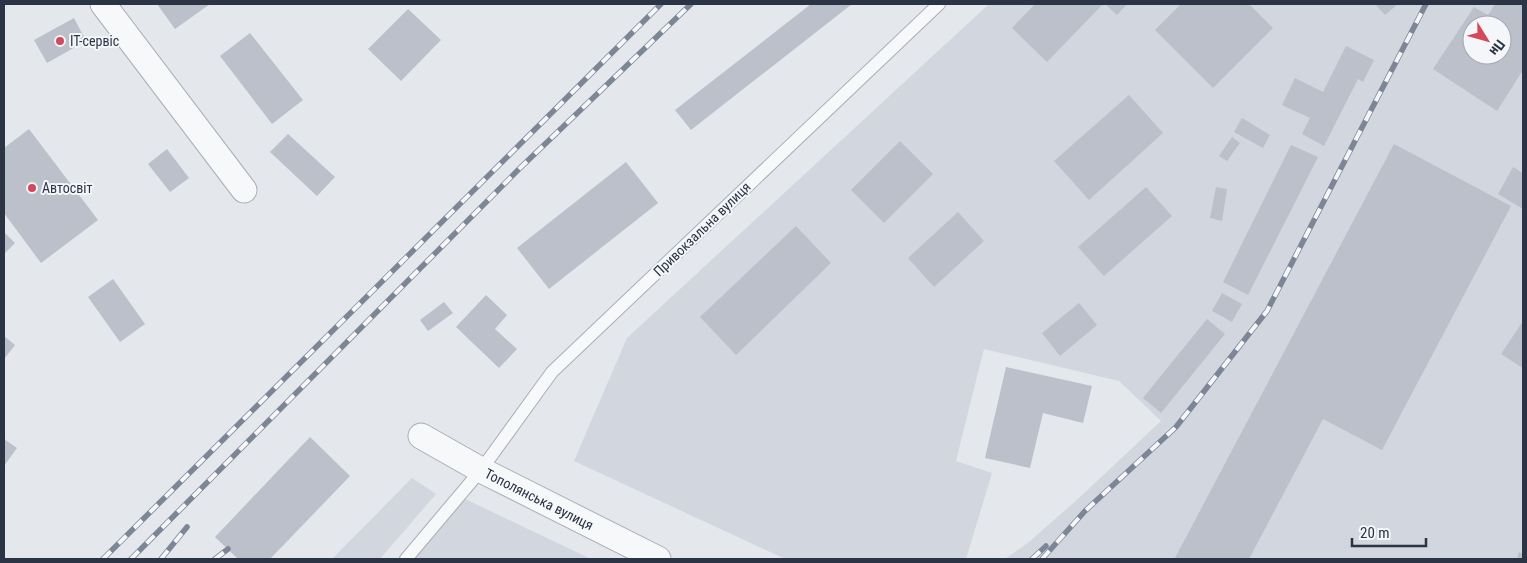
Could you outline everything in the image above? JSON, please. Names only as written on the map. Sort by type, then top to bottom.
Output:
[{"type":"street","points":[[103,4],[244,190]]},
{"type":"street","name":"Тополянська вулиця","points":[[421,436],[481,470],[658,559]]},
{"type":"lane","name":"Привокзальна вулиця","points":[[406,559],[481,470],[552,372],[939,4]]},
{"type":"shaded area","points":[[989,4],[1523,4],[1523,559],[1005,559],[1029,542],[1079,498],[1161,421],[1119,381],[984,349],[956,461],[992,473],[966,559],[785,559],[574,461],[627,338]]},
{"type":"shaded area","points":[[412,478],[436,494],[380,559],[332,559]]},
{"type":"shaded area","points":[[463,498],[591,559],[402,559]]},
{"type":"building","points":[[157,4],[210,4],[175,29]]},
{"type":"building","points":[[811,4],[852,4],[691,130],[675,110]]},
{"type":"building","points":[[1035,4],[1103,4],[1047,62],[1012,28]]},
{"type":"building","points":[[1105,4],[1127,4],[1117,15]]},
{"type":"building","points":[[1181,4],[1249,4],[1273,28],[1213,88],[1155,30]]},
{"type":"building","points":[[1375,4],[1398,4],[1385,15]]},
{"type":"building","points":[[1495,4],[1523,4],[1523,70],[1497,111],[1433,69],[1462,25],[1462,65],[1512,65],[1512,15],[1488,15]]},
{"type":"building","points":[[1474,7],[1488,15],[1469,15]]},
{"type":"building","points":[[408,9],[441,40],[401,81],[368,49]]},
{"type":"building","name":"IT-сервіс","points":[[74,18],[86,41],[47,63],[34,40]]},
{"type":"building","points":[[250,33],[303,100],[272,124],[220,56]]},
{"type":"building","points":[[1346,46],[1374,60],[1363,82],[1358,79],[1324,146],[1302,134],[1310,118],[1282,105],[1295,78],[1323,92]]},
{"type":"building","points":[[1129,95],[1163,133],[1089,200],[1054,161]]},
{"type":"building","points":[[1242,118],[1270,135],[1263,148],[1234,132]]},
{"type":"building","points":[[29,129],[98,220],[41,263],[4,213],[4,148]]},
{"type":"building","points":[[288,134],[335,177],[317,196],[270,152]]},
{"type":"building","points":[[1232,137],[1240,143],[1227,161],[1219,156]]},
{"type":"building","points":[[900,141],[933,174],[884,223],[851,190]]},
{"type":"building","points":[[1394,144],[1511,206],[1382,450],[1323,419],[1249,559],[1175,558]]},
{"type":"building","points":[[1291,145],[1318,157],[1248,295],[1223,282]]},
{"type":"building","points":[[167,149],[189,178],[170,192],[148,164]]},
{"type":"building","points":[[626,162],[658,203],[549,289],[517,248]]},
{"type":"building","points":[[1513,167],[1523,173],[1523,209],[1498,194]]},
{"type":"building","points":[[1146,187],[1172,216],[1104,276],[1078,247]]},
{"type":"building","points":[[1216,187],[1227,189],[1222,221],[1210,218]]},
{"type":"building","points":[[958,212],[984,241],[934,287],[908,258]]},
{"type":"building","points":[[796,226],[831,263],[736,355],[700,317]]},
{"type":"building","points":[[4,232],[15,243],[4,254]]},
{"type":"building","points":[[113,279],[145,324],[120,342],[88,297]]},
{"type":"building","points":[[1222,293],[1242,304],[1232,322],[1212,311]]},
{"type":"building","points":[[486,295],[507,315],[495,329],[517,349],[499,368],[456,327]]},
{"type":"building","points":[[444,302],[453,313],[428,331],[420,320]]},
{"type":"building","points":[[1079,303],[1097,325],[1060,356],[1042,333]]},
{"type":"building","points":[[1207,319],[1225,334],[1161,413],[1143,398]]},
{"type":"building","points":[[1523,321],[1523,368],[1501,354]]},
{"type":"building","points":[[4,336],[15,345],[4,359]]},
{"type":"building","points":[[1006,367],[1092,386],[1083,423],[1043,413],[1030,468],[985,458]]},
{"type":"building","points":[[310,437],[350,476],[270,559],[238,559],[215,537]]},
{"type":"building","points":[[4,439],[17,448],[4,466]]},
{"type":"building","points":[[1519,552],[1523,554],[1523,559],[1517,559]]},
{"type":"railway","points":[[103,559],[661,4]]},
{"type":"railway","points":[[131,559],[519,169],[691,4]]},
{"type":"railway","points":[[1042,559],[1085,511],[1176,427],[1267,311],[1426,4]]},
{"type":"railway","points":[[161,559],[187,527]]},
{"type":"railway","points":[[1032,559],[1046,546]]},
{"type":"railway","points":[[215,559],[228,549]]},
{"type":"place","name":"IT-сервіс","points":[[60,41]]},
{"type":"place","name":"Автосвіт","points":[[32,188]]}]
